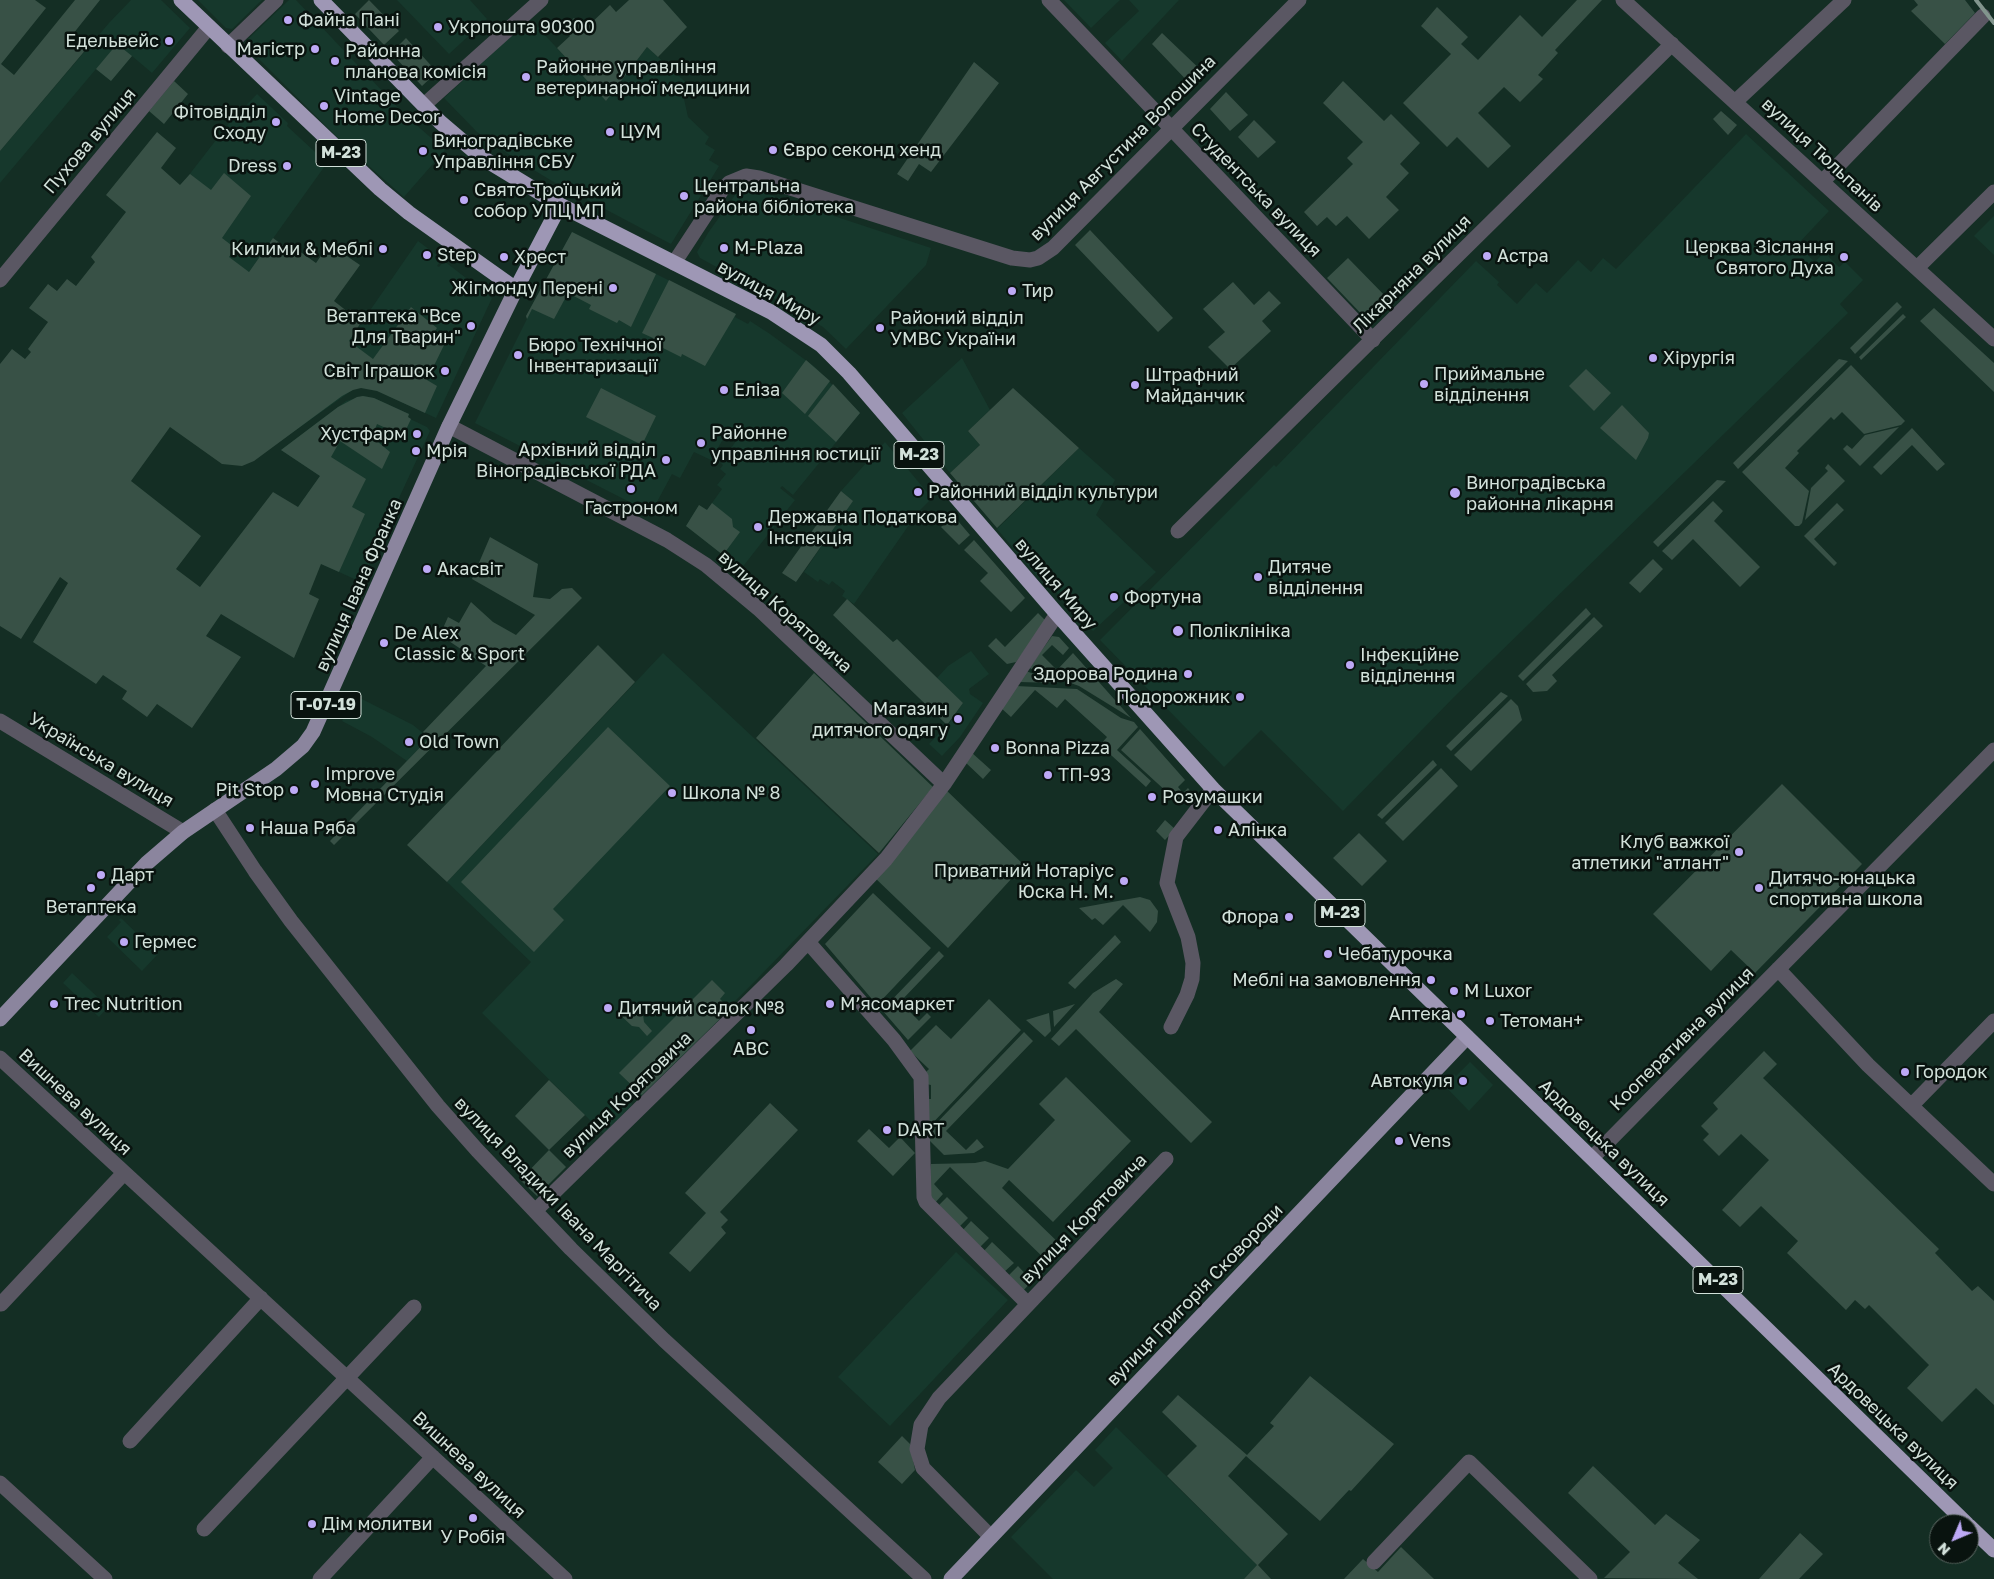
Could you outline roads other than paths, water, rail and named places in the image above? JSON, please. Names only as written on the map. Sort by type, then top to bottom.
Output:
[{"type":"highway","name":"М-23","points":[[181,0],[380,189],[409,213],[516,289]]},
{"type":"highway","name":"вулиця Миру","points":[[321,0],[424,106],[481,157],[560,205],[771,312],[821,344],[849,373],[1057,614],[1213,789]]},
{"type":"highway","name":"вулиця Івана Франка","points":[[516,289],[560,205]]},
{"type":"highway","name":"Ардовецька вулиця","points":[[1213,789],[1593,1157],[1957,1514]]},
{"type":"highway","name":"Ардовецька вулиця","points":[[1979,1536],[1994,1550]]},
{"type":"main road","name":"вулиця Івана Франка","points":[[0,1019],[147,863],[183,832],[276,768],[302,746],[313,732],[449,426],[516,289]]},
{"type":"main road","name":"вулиця Григорія Сковороди","points":[[951,1579],[1467,1037]]},
{"type":"street","points":[[228,46],[276,0]]},
{"type":"street","points":[[424,106],[541,0]]},
{"type":"street","name":"Студентська вулиця","points":[[1050,0],[1373,340]]},
{"type":"street","name":"вулиця Августина Волошина","points":[[674,263],[722,190],[729,183],[746,176],[760,178],[1012,258],[1030,260],[1038,258],[1053,248],[1299,0]]},
{"type":"street","name":"вулиця Тюльпанів","points":[[1623,0],[1736,101],[1994,339]]},
{"type":"street","points":[[1736,101],[1844,0]]},
{"type":"street","points":[[1823,181],[1983,16]]},
{"type":"street","name":"Пухова вулиця","points":[[0,280],[209,27]]},
{"type":"street","name":"Лікарняна вулиця","points":[[1178,531],[1672,44]]},
{"type":"street","points":[[1917,268],[1994,192]]},
{"type":"street","name":"вулиця Корятовича","points":[[449,426],[667,540],[706,565],[760,610],[944,784]]},
{"type":"street","name":"вулиця Корятовича","points":[[535,1211],[808,942],[886,859],[944,784],[1057,614]]},
{"type":"street","name":"Українська вулиця","points":[[0,721],[183,832]]},
{"type":"street","name":"Кооперативна вулиця","points":[[1593,1157],[1994,750]]},
{"type":"street","points":[[1172,1027],[1187,995],[1192,978],[1193,963],[1188,937],[1167,883],[1176,837],[1213,789]]},
{"type":"street","name":"вулиця Владики Івана Маргітича","points":[[215,810],[291,921],[458,1129],[535,1211],[671,1347],[924,1579]]},
{"type":"street","name":"вулиця Корятовича","points":[[808,942],[894,1040],[921,1077],[924,1197],[926,1202],[1028,1304]]},
{"type":"street","name":"Кооперативна вулиця","points":[[1778,969],[1868,1065],[1994,1184]]},
{"type":"street","points":[[1911,1106],[1994,1022]]},
{"type":"street","name":"Вишнева вулиця","points":[[0,1058],[565,1579]]},
{"type":"street","name":"вулиця Корятовича","points":[[991,1537],[922,1468],[917,1449],[921,1424],[939,1398],[1166,1160]]},
{"type":"street","name":"Вишнева вулиця","points":[[1,1304],[124,1173]]},
{"type":"street","points":[[130,1441],[260,1298]]},
{"type":"street","points":[[204,1530],[414,1306]]},
{"type":"street","points":[[320,1579],[433,1457]]},
{"type":"street","points":[[1374,1562],[1468,1462],[1590,1579]]},
{"type":"street","points":[[0,1483],[105,1579]]},
{"type":"railway","points":[[1976,0],[1994,23]]},
{"type":"place","name":"Файна Пані","points":[[288,20]]},
{"type":"place","name":"Укрпошта 90300","points":[[438,27]]},
{"type":"place","name":"Едельвейс","points":[[169,41]]},
{"type":"place","name":"Магістр","points":[[315,49]]},
{"type":"place","name":"Районна планова комісія","points":[[335,61]]},
{"type":"place","name":"Районне управління ветеринарної медицини","points":[[526,77]]},
{"type":"place","name":"Vintage Home Decor","points":[[324,106]]},
{"type":"place","name":"Фітовідділ Сходу","points":[[276,122]]},
{"type":"place","name":"ЦУМ","points":[[610,132]]},
{"type":"place","name":"Євро секонд хенд","points":[[773,150]]},
{"type":"place","name":"Виноградівське Управління СБУ","points":[[423,151]]},
{"type":"place","name":"Dress","points":[[287,166]]},
{"type":"place","name":"Центральна района бібліотека","points":[[684,196]]},
{"type":"place","name":"Свято-Троїцький собор УПЦ МП","points":[[464,200]]},
{"type":"place","name":"M-Plaza","points":[[724,248]]},
{"type":"place","name":"Килими & Меблі","points":[[383,249]]},
{"type":"place","name":"Step","points":[[427,255]]},
{"type":"place","name":"Астра","points":[[1487,256]]},
{"type":"place","name":"Хрест","points":[[504,257]]},
{"type":"place","name":"Церква Зіслання Святого Духа","points":[[1844,257]]},
{"type":"place","name":"Жігмонду Перені","points":[[613,288]]},
{"type":"place","name":"Тир","points":[[1012,291]]},
{"type":"place","name":"Ветаптека \"Все Для Тварин\"","points":[[471,326]]},
{"type":"place","name":"Районий відділ УМВС України","points":[[880,328]]},
{"type":"place","name":"Бюро Технічної Інвентаризації","points":[[518,355]]},
{"type":"place","name":"Хірургія","points":[[1653,358]]},
{"type":"place","name":"Світ Іграшок","points":[[445,371]]},
{"type":"place","name":"Приймальне відділення","points":[[1424,384]]},
{"type":"place","name":"Штрафний Майданчик","points":[[1135,385]]},
{"type":"place","name":"Еліза","points":[[724,390]]},
{"type":"place","name":"Хустфарм","points":[[417,434]]},
{"type":"place","name":"Районне управління юстиції","points":[[701,443]]},
{"type":"place","name":"Мрія","points":[[416,451]]},
{"type":"place","name":"Архівний відділ Віноградівської РДА","points":[[666,460]]},
{"type":"place","name":"Гастроном","points":[[631,489]]},
{"type":"place","name":"Районний відділ культури","points":[[918,492]]},
{"type":"place","name":"Виноградівська районна лікарня","points":[[1455,493]]},
{"type":"place","name":"Державна Податкова Інспекція","points":[[758,527]]},
{"type":"place","name":"Акасвіт","points":[[427,569]]},
{"type":"place","name":"Дитяче відділення","points":[[1258,577]]},
{"type":"place","name":"Фортуна","points":[[1114,597]]},
{"type":"place","name":"Поліклініка","points":[[1178,631]]},
{"type":"place","name":"De Alex Classic & Sport","points":[[384,643]]},
{"type":"place","name":"Інфекційне відділення","points":[[1350,665]]},
{"type":"place","name":"Здорова Родина","points":[[1188,674]]},
{"type":"place","name":"Подорожник","points":[[1240,697]]},
{"type":"place","name":"Магазин дитячого одягу","points":[[958,719]]},
{"type":"place","name":"Old Town","points":[[409,742]]},
{"type":"place","name":"Bonna Pizza","points":[[995,748]]},
{"type":"place","name":"ТП-93","points":[[1048,775]]},
{"type":"place","name":"Improve Мовна Студія","points":[[315,784]]},
{"type":"place","name":"Pit Stop","points":[[294,790]]},
{"type":"place","name":"Школа № 8","points":[[672,793]]},
{"type":"place","name":"Розумашки","points":[[1152,797]]},
{"type":"place","name":"Наша Ряба","points":[[250,828]]},
{"type":"place","name":"Алінка","points":[[1218,830]]},
{"type":"place","name":"Клуб важкої атлетики \"атлант\"","points":[[1739,852]]},
{"type":"place","name":"Дарт","points":[[101,875]]},
{"type":"place","name":"Приватний Нотаріус Юска Н. М.","points":[[1124,881]]},
{"type":"place","name":"Ветаптека","points":[[91,888]]},
{"type":"place","name":"Дитячо-юнацька спортивна школа","points":[[1759,888]]},
{"type":"place","name":"Флора","points":[[1289,917]]},
{"type":"place","name":"Гермес","points":[[124,942]]},
{"type":"place","name":"Чебатурочка","points":[[1328,954]]},
{"type":"place","name":"Меблі на замовлення","points":[[1431,980]]},
{"type":"place","name":"M Luxor","points":[[1454,991]]},
{"type":"place","name":"Trec Nutrition","points":[[54,1004]]},
{"type":"place","name":"Мʼясомаркет","points":[[830,1004]]},
{"type":"place","name":"Дитячий садок №8","points":[[608,1008]]},
{"type":"place","name":"Аптека","points":[[1461,1014]]},
{"type":"place","name":"Тетоман+","points":[[1490,1021]]},
{"type":"place","name":"ABC","points":[[751,1030]]},
{"type":"place","name":"Городок","points":[[1905,1072]]},
{"type":"place","name":"Автокуля","points":[[1463,1081]]},
{"type":"place","name":"DART","points":[[887,1130]]},
{"type":"place","name":"Vens","points":[[1399,1141]]},
{"type":"place","name":"У Робія","points":[[473,1518]]},
{"type":"place","name":"Дім молитви","points":[[312,1524]]}]
